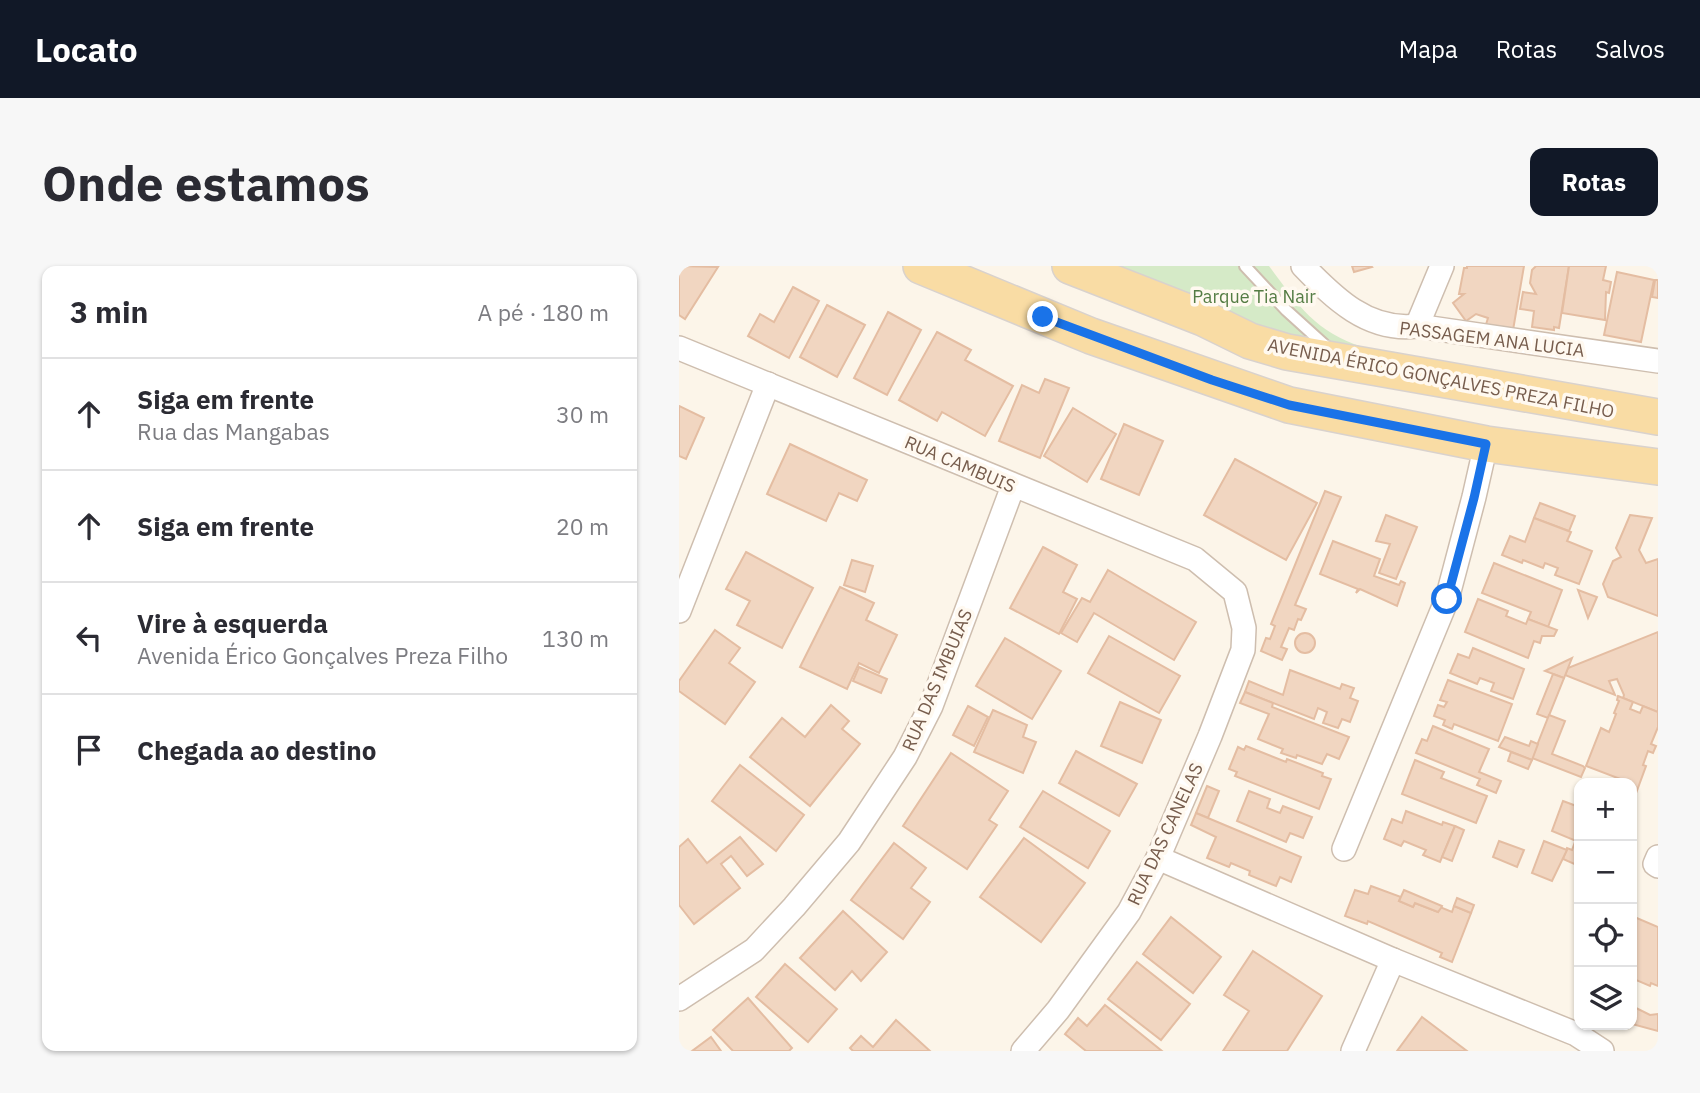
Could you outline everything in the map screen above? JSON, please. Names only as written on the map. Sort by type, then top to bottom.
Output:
[{"type":"main road","points":[[921,266],[1091,336],[1289,405],[1486,444],[1658,467]]},
{"type":"main road","name":"AVENIDA ÉRICO GONÇALVES PREZA FILHO","points":[[1070,266],[1203,317],[1250,341],[1287,352],[1658,418]]},
{"type":"main road","points":[[1091,336],[1151,347],[1204,362],[1222,363],[1235,358],[1250,341]]},
{"type":"street","name":"PASSAGEM ANA LUCIA","points":[[1303,266],[1345,307],[1382,324],[1400,328],[1417,326],[1658,361]]},
{"type":"street","points":[[1417,326],[1442,266]]},
{"type":"street","name":"RUA CAMBUIS","points":[[679,348],[1195,559],[1235,592]]},
{"type":"street","points":[[679,611],[768,384]]},
{"type":"street","points":[[1345,849],[1447,599],[1486,444]]},
{"type":"street","name":"RUA DAS IMBUIAS","points":[[679,999],[754,950],[795,907],[849,842],[905,757],[930,706],[1013,486]]},
{"type":"street","name":"RUA DAS CANELAS","points":[[1023,1051],[1058,1010],[1129,912],[1158,858],[1243,650],[1244,628],[1235,592]]},
{"type":"street","points":[[1158,858],[1393,960],[1576,1034],[1602,1051]]},
{"type":"street","points":[[1353,1051],[1393,960]]},
{"type":"lane","points":[[1245,266],[1286,310],[1343,362]]},
{"type":"green space","name":"Parque Tia Nair","points":[[1099,266],[1269,266],[1309,316],[1332,334],[1363,347],[1360,350],[1312,347]]},
{"type":"building","points":[[679,266],[718,267],[685,319],[679,315]]},
{"type":"building","points":[[1352,266],[1371,266],[1372,267],[1354,272]]},
{"type":"building","points":[[1524,266],[1512,336],[1484,331],[1488,318],[1476,314],[1466,321],[1453,303],[1464,294],[1459,294],[1464,268]]},
{"type":"building","points":[[1536,266],[1569,266],[1559,328],[1554,327],[1554,330],[1532,327],[1534,311],[1520,309],[1523,292],[1536,294],[1530,283],[1532,270]]},
{"type":"building","points":[[1569,266],[1606,266],[1603,280],[1611,282],[1609,293],[1606,292],[1605,320],[1562,313]]},
{"type":"building","points":[[1617,272],[1654,280],[1641,342],[1604,335]]},
{"type":"building","points":[[1655,280],[1658,280],[1658,298],[1652,297]]},
{"type":"building","points":[[793,287],[819,301],[789,358],[748,336],[760,314],[774,322]]},
{"type":"building","points":[[827,305],[865,325],[837,377],[800,357]]},
{"type":"building","points":[[888,312],[921,330],[887,395],[854,378]]},
{"type":"building","points":[[937,332],[971,350],[965,360],[1013,386],[985,436],[942,412],[937,421],[899,400]]},
{"type":"building","points":[[1045,379],[1069,388],[1040,458],[999,441],[1022,385],[1039,393]]},
{"type":"building","points":[[679,406],[704,418],[686,459],[679,456]]},
{"type":"building","points":[[1073,408],[1116,434],[1087,482],[1044,456]]},
{"type":"building","points":[[1124,424],[1163,441],[1139,495],[1101,479]]},
{"type":"building","points":[[790,444],[867,480],[857,501],[839,493],[826,521],[767,494]]},
{"type":"building","points":[[1235,459],[1317,503],[1286,560],[1204,515]]},
{"type":"building","points":[[1325,491],[1341,497],[1295,605],[1306,609],[1294,630],[1289,628],[1281,647],[1287,649],[1282,660],[1261,651],[1266,638],[1270,639],[1275,626],[1271,624]]},
{"type":"building","points":[[1540,503],[1575,516],[1569,531],[1534,518]]},
{"type":"building","points":[[1386,515],[1417,527],[1396,579],[1379,573],[1390,544],[1376,541]]},
{"type":"building","points":[[1630,515],[1652,518],[1639,550],[1646,563],[1658,559],[1658,616],[1608,597],[1603,584],[1613,561],[1621,557],[1616,548]]},
{"type":"building","points":[[1534,518],[1571,532],[1567,541],[1592,551],[1579,584],[1555,575],[1558,568],[1545,563],[1543,568],[1502,555],[1510,536],[1525,542]]},
{"type":"building","points":[[1333,541],[1380,559],[1374,576],[1399,585],[1401,581],[1405,583],[1397,606],[1360,589],[1356,593],[1358,589],[1320,574]]},
{"type":"building","points":[[1043,547],[1077,565],[1063,592],[1077,599],[1059,634],[1010,608]]},
{"type":"building","points":[[746,552],[813,588],[782,648],[737,625],[750,601],[726,589]]},
{"type":"building","points":[[852,560],[873,566],[865,592],[844,585]]},
{"type":"building","points":[[1494,563],[1562,590],[1548,627],[1528,619],[1531,612],[1482,593]]},
{"type":"building","points":[[1108,570],[1196,622],[1174,660],[1094,613],[1077,642],[1061,633],[1082,598],[1090,602]]},
{"type":"building","points":[[840,587],[874,603],[866,620],[897,635],[879,673],[859,663],[847,689],[800,667]]},
{"type":"building","points":[[1578,590],[1597,597],[1588,618]]},
{"type":"building","points":[[1478,599],[1508,611],[1506,616],[1526,624],[1528,619],[1557,630],[1554,636],[1542,636],[1540,643],[1534,641],[1528,658],[1465,632]]},
{"type":"building","points":[[715,630],[740,648],[729,663],[755,682],[725,724],[679,691],[679,681]]},
{"type":"building","points":[[1658,632],[1658,712],[1623,698],[1617,679],[1609,681],[1615,695],[1565,675],[1568,668]]},
{"type":"building","points":[[1301,633],[1309,633],[1315,643],[1309,653],[1301,653],[1295,647],[1295,639]]},
{"type":"building","points":[[1109,636],[1180,676],[1159,713],[1088,673]]},
{"type":"building","points":[[1005,638],[1061,671],[1032,719],[976,686]]},
{"type":"building","points":[[1473,648],[1524,669],[1513,699],[1491,691],[1494,683],[1480,678],[1477,684],[1450,673],[1458,654],[1469,658]]},
{"type":"building","points":[[1572,658],[1564,678],[1545,671]]},
{"type":"building","points":[[859,667],[887,679],[881,693],[853,681]]},
{"type":"building","points":[[1290,670],[1340,689],[1342,684],[1354,688],[1350,698],[1358,701],[1350,722],[1342,719],[1338,728],[1323,723],[1327,712],[1318,708],[1314,719],[1245,692],[1249,681],[1283,695]]},
{"type":"building","points":[[1553,674],[1564,678],[1548,718],[1537,714]]},
{"type":"building","points":[[1448,680],[1512,704],[1498,741],[1454,724],[1452,729],[1443,725],[1445,720],[1434,716],[1438,705],[1444,707],[1447,702],[1440,700]]},
{"type":"building","points":[[1245,692],[1273,703],[1272,707],[1349,737],[1339,759],[1327,754],[1322,764],[1297,755],[1296,758],[1281,753],[1283,749],[1258,739],[1269,714],[1240,703]]},
{"type":"building","points":[[1618,696],[1633,702],[1630,709],[1640,713],[1643,706],[1658,712],[1658,727],[1651,744],[1656,746],[1653,753],[1648,751],[1637,791],[1637,778],[1618,778],[1586,766],[1601,728],[1609,732],[1616,714]]},
{"type":"building","points":[[1120,702],[1161,720],[1142,763],[1101,746]]},
{"type":"building","points":[[831,705],[849,721],[842,729],[860,744],[810,806],[750,757],[782,718],[805,737]]},
{"type":"building","points":[[968,706],[988,717],[974,746],[953,735]]},
{"type":"building","points":[[993,710],[1027,725],[1023,737],[1036,742],[1023,773],[974,752]]},
{"type":"building","points":[[1549,715],[1565,721],[1552,754],[1583,766],[1585,768],[1581,777],[1532,758]]},
{"type":"building","points":[[1433,726],[1489,749],[1479,772],[1501,781],[1496,793],[1477,785],[1480,779],[1416,753],[1422,739],[1427,741]]},
{"type":"building","points":[[1505,737],[1529,746],[1531,741],[1538,744],[1532,760],[1499,747]]},
{"type":"building","points":[[1246,746],[1286,762],[1287,759],[1323,773],[1322,776],[1331,779],[1319,809],[1235,776],[1237,772],[1229,769],[1238,747],[1244,750]]},
{"type":"building","points":[[1076,751],[1137,784],[1119,816],[1059,783]]},
{"type":"building","points":[[1511,752],[1532,760],[1528,769],[1508,761]]},
{"type":"building","points":[[951,753],[1008,791],[989,820],[997,825],[967,869],[903,826]]},
{"type":"building","points":[[1415,760],[1444,772],[1441,778],[1487,796],[1476,823],[1402,794]]},
{"type":"building","points":[[740,765],[804,815],[776,851],[712,801]]},
{"type":"building","points":[[1207,786],[1219,791],[1208,818],[1196,813]]},
{"type":"building","points":[[1043,791],[1110,831],[1088,868],[1020,827]]},
{"type":"building","points":[[1249,791],[1270,799],[1267,808],[1280,813],[1283,806],[1312,817],[1303,838],[1290,833],[1286,842],[1237,821]]},
{"type":"building","points":[[1563,801],[1574,805],[1574,840],[1552,831]]},
{"type":"building","points":[[1406,811],[1442,825],[1443,822],[1455,826],[1440,862],[1423,855],[1426,850],[1404,841],[1401,846],[1384,839],[1392,819],[1402,823]]},
{"type":"building","points":[[1196,813],[1301,857],[1291,882],[1280,877],[1276,886],[1249,875],[1250,871],[1231,863],[1229,867],[1207,858],[1216,837],[1191,825]]},
{"type":"building","points":[[1455,826],[1464,830],[1452,861],[1442,857]]},
{"type":"building","points":[[740,837],[763,864],[747,876],[731,856],[721,864],[740,888],[694,924],[679,905],[679,847],[688,839],[707,863]]},
{"type":"building","points":[[1024,838],[1085,883],[1041,942],[980,897]]},
{"type":"building","points":[[1499,841],[1524,850],[1517,867],[1493,857]]},
{"type":"building","points":[[1544,841],[1567,850],[1552,881],[1532,873]]},
{"type":"building","points":[[894,843],[926,868],[911,888],[930,902],[903,939],[851,900]]},
{"type":"building","points":[[1574,845],[1574,864],[1563,859],[1567,848],[1572,850]]},
{"type":"building","points":[[1371,886],[1401,897],[1399,901],[1413,907],[1415,903],[1438,912],[1440,907],[1452,912],[1454,906],[1471,913],[1452,962],[1440,957],[1442,953],[1368,921],[1367,924],[1345,916],[1355,890],[1368,894]]},
{"type":"building","points":[[1404,890],[1442,906],[1438,912],[1415,903],[1413,907],[1399,901]]},
{"type":"building","points":[[1457,898],[1474,905],[1471,913],[1454,906]]},
{"type":"building","points":[[843,911],[887,952],[861,981],[852,971],[835,990],[800,958]]},
{"type":"building","points":[[1171,917],[1221,957],[1193,993],[1143,954]]},
{"type":"building","points":[[1637,918],[1658,927],[1658,986],[1651,983],[1650,986],[1637,980]]},
{"type":"building","points":[[1253,951],[1322,996],[1287,1051],[1223,1051],[1249,1011],[1224,995]]},
{"type":"building","points":[[1137,962],[1190,1004],[1161,1040],[1108,999]]},
{"type":"building","points":[[785,964],[837,1009],[808,1042],[756,997]]},
{"type":"building","points":[[748,998],[792,1048],[789,1051],[733,1051],[713,1030]]},
{"type":"building","points":[[1105,1005],[1162,1051],[1086,1051],[1065,1034],[1078,1018],[1087,1026]]},
{"type":"building","points":[[1637,1008],[1650,1015],[1658,1014],[1658,1031],[1637,1025]]},
{"type":"building","points":[[1422,1017],[1467,1051],[1397,1051]]},
{"type":"building","points":[[896,1020],[930,1051],[853,1051],[850,1048],[861,1036],[873,1047]]},
{"type":"building","points":[[711,1037],[721,1051],[692,1051]]},
{"type":"route","points":[[1043,317],[1212,380],[1289,405],[1486,444],[1447,599]]}]
